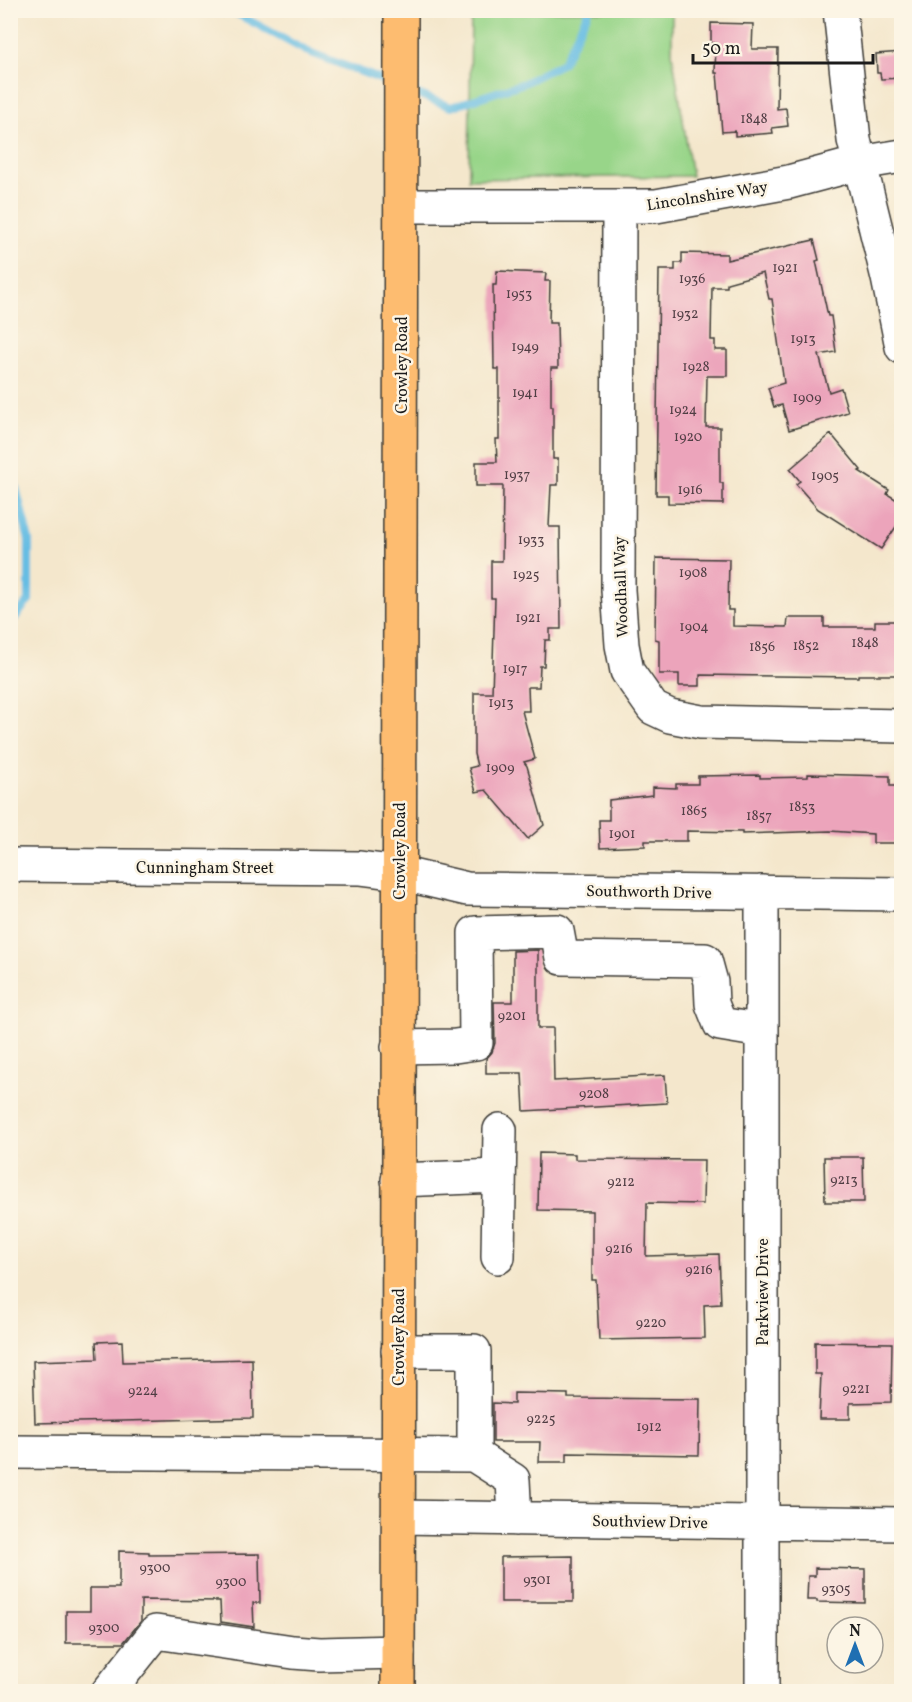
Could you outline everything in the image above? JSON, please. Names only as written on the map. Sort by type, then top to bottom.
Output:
[{"type":"main road","name":"Crowley Road","points":[[398,1692],[401,10]]},
{"type":"street","points":[[840,10],[854,140],[888,278],[902,347]]},
{"type":"street","name":"Lincolnshire Way","points":[[401,206],[667,204],[789,182],[860,163],[902,156]]},
{"type":"street","name":"Woodhall Way","points":[[619,206],[618,590],[622,645],[627,671],[653,708],[670,716],[700,722],[902,726]]},
{"type":"street","name":"Cunningham Street","points":[[10,865],[360,868],[399,873]]},
{"type":"street","name":"Southworth Drive","points":[[399,873],[466,889],[902,894]]},
{"type":"street","name":"Parkview Drive","points":[[762,892],[762,1692]]},
{"type":"street","points":[[398,1047],[455,1046],[476,1043],[475,933],[556,931],[562,958],[705,960],[711,982],[712,1004],[720,1024],[762,1031]]},
{"type":"street","points":[[498,1257],[500,1130]]},
{"type":"street","points":[[398,1180],[498,1176]]},
{"type":"street","points":[[398,1351],[474,1351],[474,1455]]},
{"type":"street","points":[[10,1452],[474,1455],[513,1480],[515,1520]]},
{"type":"street","name":"Southview Drive","points":[[398,1518],[902,1524]]},
{"type":"street","points":[[108,1692],[156,1632],[293,1652],[319,1654],[398,1652]]},
{"type":"green space","points":[[471,11],[672,11],[672,52],[692,176],[469,179]]},
{"type":"building","points":[[711,23],[753,24],[752,49],[778,49],[777,109],[786,108],[788,126],[772,128],[773,133],[735,136],[735,131],[722,132],[717,73],[715,73],[716,43],[711,43]]},
{"type":"building","points":[[902,52],[902,78],[881,79],[880,73],[877,73],[876,54]]},
{"type":"building","points":[[814,240],[819,260],[816,261],[828,316],[831,316],[836,352],[819,355],[829,392],[841,388],[848,412],[789,430],[782,405],[774,407],[768,388],[784,383],[772,299],[769,299],[763,273],[727,283],[727,287],[712,287],[711,340],[715,340],[715,350],[727,350],[727,376],[707,376],[706,427],[720,427],[720,483],[723,483],[723,504],[668,503],[668,495],[656,495],[659,270],[675,270],[675,263],[682,263],[682,253],[727,254],[727,260]]},
{"type":"building","points":[[497,271],[546,273],[545,281],[550,281],[549,323],[557,323],[558,368],[551,368],[551,406],[553,406],[553,459],[558,459],[558,485],[551,485],[549,527],[560,527],[561,629],[550,629],[550,640],[545,640],[544,666],[540,666],[539,687],[528,687],[529,711],[522,711],[535,759],[524,762],[544,825],[528,839],[486,790],[476,792],[469,768],[477,766],[474,754],[474,693],[492,693],[495,598],[491,598],[491,561],[502,561],[503,486],[476,486],[476,462],[497,462],[499,369],[494,369],[493,285],[496,285]]},
{"type":"building","points":[[831,434],[861,470],[859,471],[889,490],[887,494],[902,503],[902,518],[881,549],[818,509],[796,484],[800,481],[790,469]]},
{"type":"building","points":[[656,558],[729,559],[728,610],[733,610],[733,626],[787,627],[788,618],[824,618],[824,627],[875,627],[875,621],[902,621],[902,675],[858,675],[858,677],[700,675],[700,686],[679,686],[679,674],[659,674],[659,640],[655,639]]},
{"type":"building","points":[[808,774],[890,776],[890,786],[902,786],[902,843],[873,843],[873,834],[830,831],[742,834],[742,832],[687,831],[687,841],[645,841],[645,846],[600,848],[599,820],[609,820],[609,800],[653,795],[653,787],[676,788],[676,784],[698,784],[698,776],[760,775],[760,778],[808,777]]},
{"type":"building","points":[[538,950],[538,1028],[553,1028],[554,1081],[665,1075],[667,1103],[524,1111],[522,1073],[486,1073],[486,1059],[495,1043],[494,1002],[513,1002],[513,951]]},
{"type":"building","points":[[539,1153],[575,1154],[575,1159],[704,1160],[703,1204],[647,1203],[646,1256],[719,1254],[721,1304],[704,1305],[705,1338],[599,1340],[596,1280],[592,1280],[592,1211],[538,1210]]},
{"type":"building","points":[[824,1157],[863,1157],[864,1202],[825,1202]]},
{"type":"building","points":[[122,1341],[123,1362],[252,1359],[253,1418],[35,1423],[33,1361],[97,1359],[96,1342]]},
{"type":"building","points":[[815,1342],[892,1343],[891,1402],[850,1403],[850,1419],[819,1419],[821,1374],[815,1374]]},
{"type":"building","points":[[514,1393],[568,1394],[568,1398],[700,1399],[699,1455],[567,1453],[567,1462],[539,1462],[540,1442],[493,1442],[493,1403],[514,1404]]},
{"type":"building","points":[[119,1551],[149,1552],[149,1555],[259,1554],[260,1603],[253,1603],[254,1627],[221,1622],[220,1601],[141,1600],[141,1621],[123,1643],[66,1643],[66,1611],[90,1611],[90,1588],[119,1588]]},
{"type":"building","points":[[573,1556],[573,1602],[501,1602],[501,1557]]},
{"type":"building","points":[[815,1568],[865,1569],[865,1603],[807,1600],[808,1576],[815,1576]]},
{"type":"waterway","points":[[230,10],[306,51],[393,84]]},
{"type":"waterway","points":[[410,91],[451,107],[524,83],[563,63],[589,10]]},
{"type":"waterway","points":[[10,464],[29,540],[29,600],[10,624]]}]
